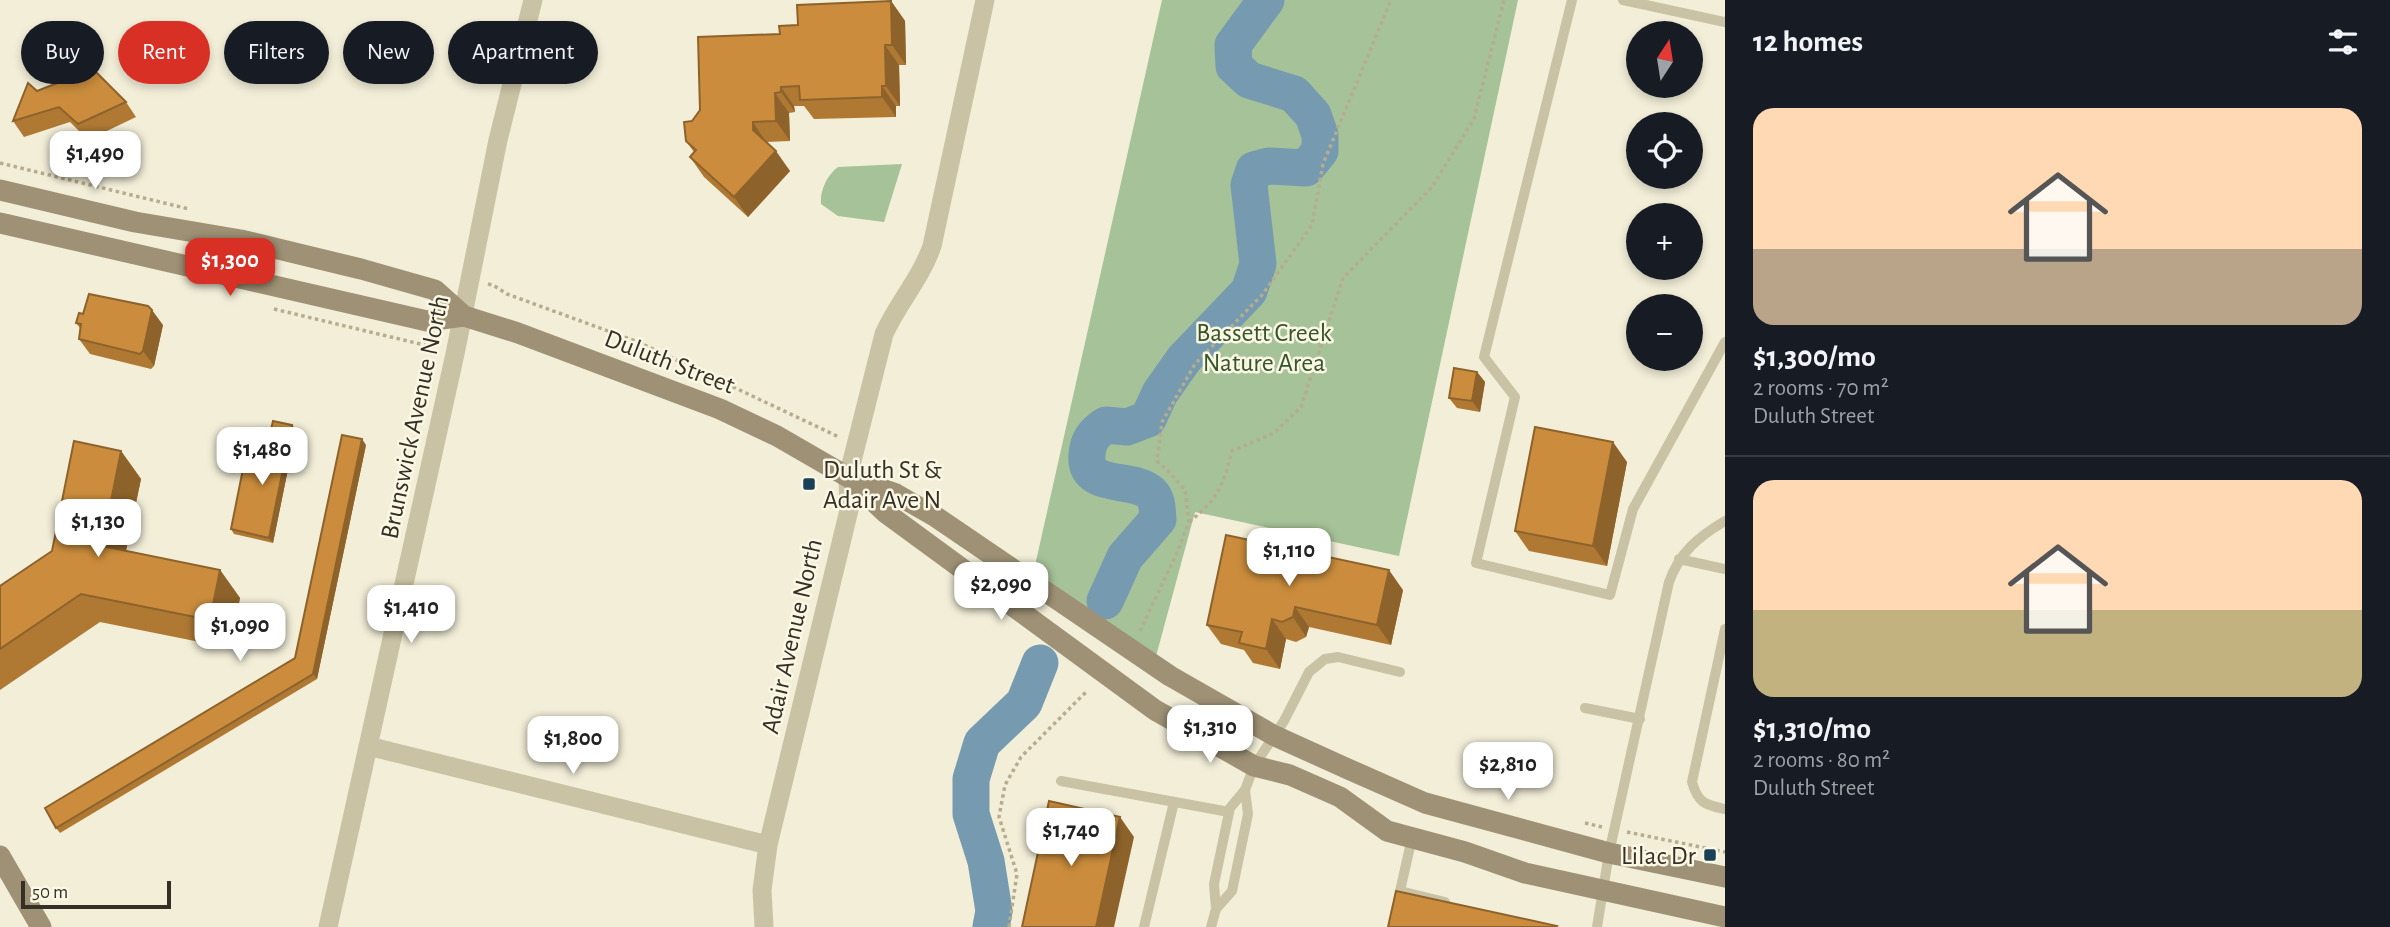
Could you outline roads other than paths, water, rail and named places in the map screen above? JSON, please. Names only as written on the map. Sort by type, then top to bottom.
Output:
[{"type":"street","name":"Brunswick Avenue North","points":[[328,927],[464,316],[499,140],[533,0]]},
{"type":"street","name":"Adair Avenue North","points":[[764,927],[762,890],[768,845],[849,510],[848,477],[884,334],[921,273],[932,246],[985,0]]},
{"type":"street","name":"Duluth Street","points":[[0,190],[135,222],[241,240],[435,290],[464,316],[518,333],[720,410],[777,436],[848,477],[896,494],[936,517],[1170,676],[1273,735],[1425,803],[1609,853],[1725,877]]},
{"type":"street","name":"Duluth Street","points":[[0,223],[427,321],[464,316]]},
{"type":"street","name":"Duluth Street","points":[[848,477],[886,513],[1154,710],[1254,766],[1290,775],[1340,797],[1387,831],[1465,852],[1525,873],[1725,916]]},
{"type":"street","points":[[368,746],[768,845]]},
{"type":"street","points":[[0,856],[41,927]]},
{"type":"lane","points":[[1572,0],[1484,357],[1515,397],[1476,563],[1610,595],[1633,509],[1724,342]]},
{"type":"lane","points":[[1623,0],[1725,22]]},
{"type":"lane","points":[[1597,927],[1609,853],[1669,582],[1679,559],[1702,535],[1725,521]]},
{"type":"lane","points":[[1679,559],[1725,569]]},
{"type":"lane","points":[[1725,629],[1692,782],[1696,796],[1706,805],[1725,809]]},
{"type":"lane","points":[[1211,927],[1216,909],[1214,884],[1230,808],[1245,790],[1254,766],[1284,721],[1309,672],[1325,659],[1338,657],[1400,672]]},
{"type":"lane","points":[[1586,708],[1640,719]]},
{"type":"lane","points":[[1061,781],[1229,813]]},
{"type":"lane","points":[[1216,909],[1232,891],[1248,814],[1245,790]]},
{"type":"lane","points":[[1144,927],[1174,802]]},
{"type":"lane","points":[[1398,903],[1412,838]]},
{"type":"lane","points":[[1400,891],[1453,904]]},
{"type":"waterway","points":[[1105,601],[1125,557],[1158,519],[1156,502],[1151,493],[1143,488],[1093,474],[1088,466],[1090,441],[1106,425],[1127,427],[1148,419],[1160,393],[1184,359],[1249,291],[1258,264],[1249,185],[1254,170],[1269,166],[1306,168],[1320,151],[1320,135],[1313,115],[1294,94],[1249,80],[1234,66],[1233,45],[1266,0]]},
{"type":"waterway","points":[[991,927],[994,911],[986,861],[971,814],[971,779],[982,743],[1024,703],[1040,663]]},
{"type":"place","name":"Duluth St & Adair Ave N","points":[[809,484]]},
{"type":"place","name":"Lilac Dr","points":[[1710,855]]},
{"type":"park label","name":"Bassett Creek Nature Area","points":[[1264,347]]}]
